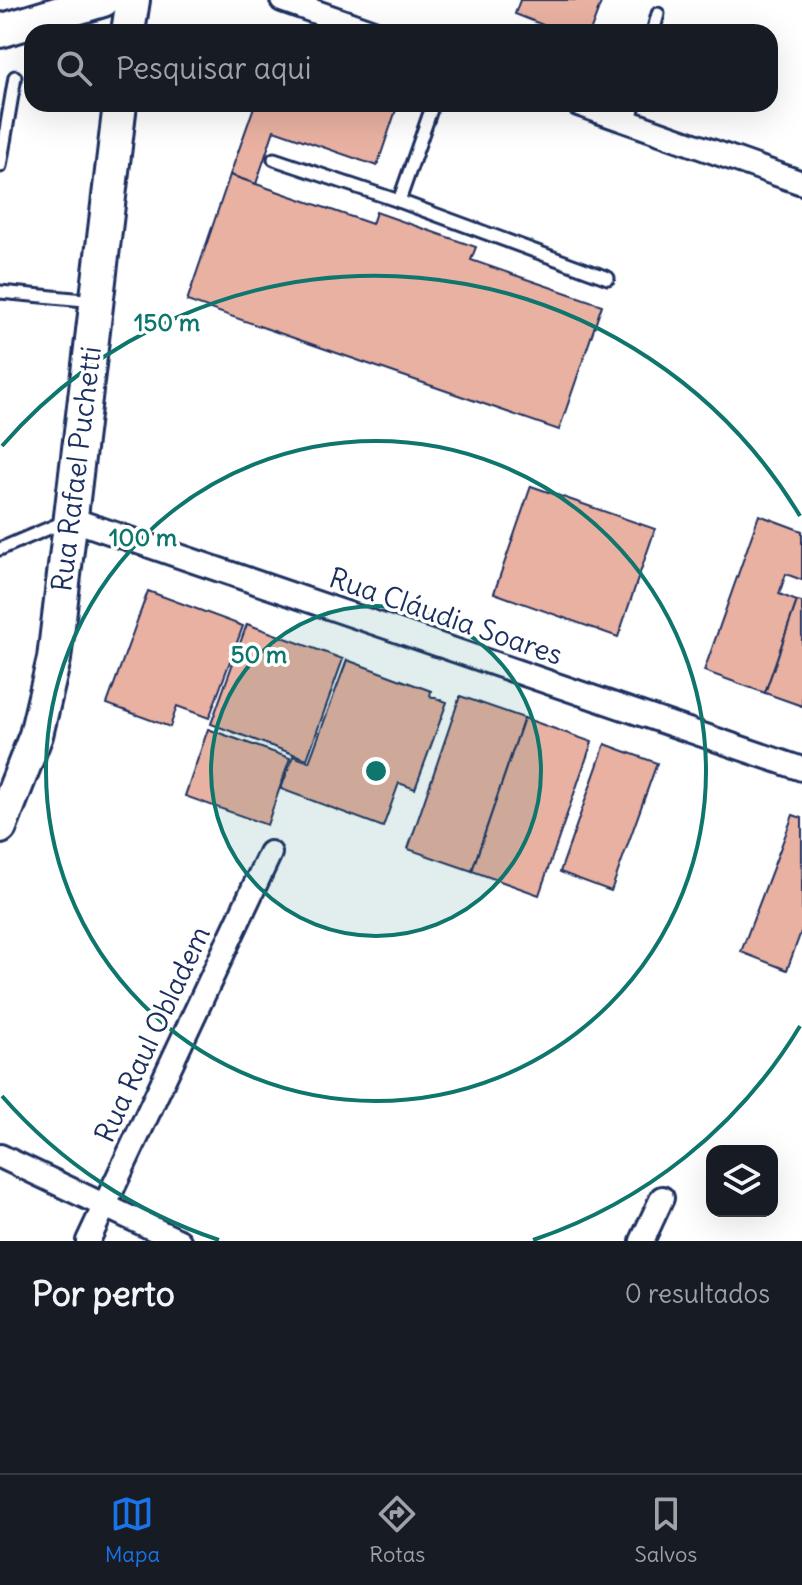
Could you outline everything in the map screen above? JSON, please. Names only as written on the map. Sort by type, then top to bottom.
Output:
[{"type":"street","points":[[0,31],[103,0]]},
{"type":"street","points":[[129,24],[133,0]]},
{"type":"street","points":[[282,0],[350,24]]},
{"type":"street","name":"Rua Rafael Puchetti","points":[[0,827],[22,774],[47,695],[119,112]]},
{"type":"street","points":[[632,113],[802,183]]},
{"type":"street","name":"Rua Cláudia Soares","points":[[71,519],[802,769]]},
{"type":"street","name":"Rua Raul Obladem","points":[[88,1241],[270,853]]},
{"type":"street","points":[[0,1156],[179,1241]]},
{"type":"street","points":[[642,1241],[662,1198]]},
{"type":"lane","points":[[655,24],[658,14]]},
{"type":"lane","points":[[0,166],[15,77]]},
{"type":"lane","points":[[399,201],[430,112]]},
{"type":"lane","points":[[274,159],[608,278]]},
{"type":"lane","points":[[0,292],[96,301]]},
{"type":"lane","points":[[0,549],[17,539],[71,519]]},
{"type":"building","points":[[520,0],[602,0],[593,24],[541,24],[515,14]]},
{"type":"building","points":[[252,112],[395,112],[377,166],[274,130],[256,184],[230,175]]},
{"type":"building","points":[[230,175],[372,224],[376,212],[476,247],[471,260],[602,305],[559,430],[187,301]]},
{"type":"building","points":[[531,486],[655,529],[618,637],[494,593]]},
{"type":"building","points":[[759,515],[802,531],[802,580],[786,574],[779,594],[797,601],[765,693],[704,671]]},
{"type":"building","points":[[148,591],[243,626],[209,718],[177,706],[170,727],[107,704]]},
{"type":"building","points":[[797,601],[802,602],[802,706],[765,693]]},
{"type":"building","points":[[247,624],[343,659],[307,759],[211,724]]},
{"type":"building","points":[[347,660],[431,691],[430,696],[447,702],[415,789],[399,783],[383,827],[281,789],[293,756],[309,762]]},
{"type":"building","points":[[460,696],[524,718],[472,871],[408,849]]},
{"type":"building","points":[[524,718],[592,742],[539,895],[472,871]]},
{"type":"building","points":[[208,729],[290,758],[267,825],[185,796]]},
{"type":"building","points":[[605,744],[657,763],[611,891],[560,872]]},
{"type":"building","points":[[793,815],[802,818],[802,929],[787,970],[741,952]]}]
